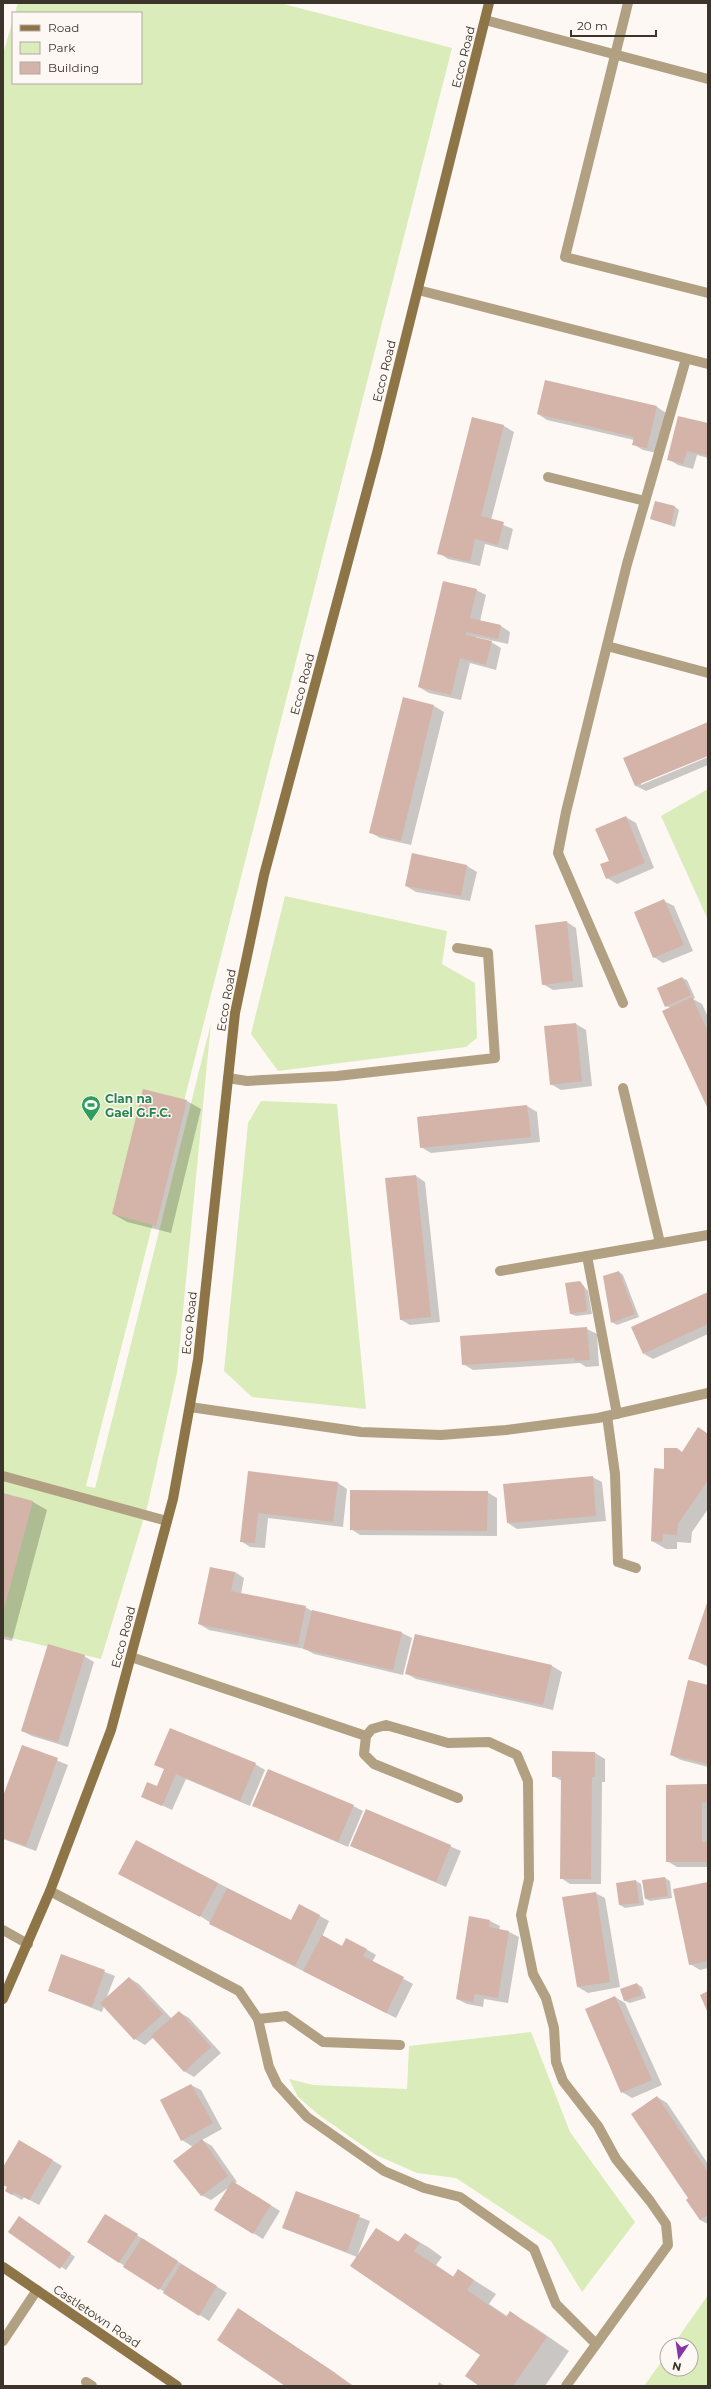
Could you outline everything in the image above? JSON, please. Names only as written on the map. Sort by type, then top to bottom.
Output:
[{"type":"street","name":"Ecco Road","points":[[3,1999],[50,1890],[111,1730],[167,1522],[198,1360],[235,1013],[264,875],[418,290],[489,3]]},
{"type":"street","points":[[628,3],[565,257],[708,292]]},
{"type":"street","points":[[485,20],[708,79]]},
{"type":"street","points":[[418,290],[708,364]]},
{"type":"street","points":[[623,1003],[558,853],[607,646],[645,501],[686,358]]},
{"type":"street","points":[[548,477],[645,501]]},
{"type":"street","points":[[607,646],[708,674]]},
{"type":"street","points":[[228,1078],[252,1080],[337,1076],[495,1058],[488,953],[457,948]]},
{"type":"street","points":[[622,1088],[660,1243]]},
{"type":"street","points":[[500,1271],[708,1235]]},
{"type":"street","points":[[587,1256],[612,1415],[618,1562],[636,1568]]},
{"type":"street","points":[[190,1407],[361,1432],[441,1435],[506,1430],[612,1415],[708,1393]]},
{"type":"street","points":[[3,1476],[167,1522]]},
{"type":"street","points":[[131,1657],[366,1736]]},
{"type":"street","points":[[458,1798],[374,1764],[364,1754],[366,1736],[372,1729],[386,1725],[448,1743],[489,1742],[517,1755],[528,1781],[529,1879],[521,1915],[533,1974],[546,1998],[554,2028],[556,2062],[563,2081],[598,2126],[616,2160],[650,2201],[666,2224],[668,2245],[566,2386]]},
{"type":"street","points":[[50,1890],[239,1991],[258,2019],[269,2067],[277,2084],[308,2117],[384,2171],[424,2188],[460,2197],[534,2249],[556,2304],[596,2344]]},
{"type":"street","points":[[3,1930],[28,1944]]},
{"type":"street","points":[[258,2019],[286,2016],[323,2042],[400,2045]]},
{"type":"street","name":"Castletown Road","points":[[3,2266],[177,2386]]},
{"type":"street","points":[[3,2341],[37,2290]]},
{"type":"green space","name":"Clan na Gael G.F.C.","points":[[18,3],[280,3],[452,48],[86,1486],[95,1488],[211,1023],[177,1373],[148,1504],[101,1659],[3,1636],[3,54],[12,23],[12,84],[142,84],[142,12],[15,12]]},
{"type":"green space","points":[[708,789],[708,920],[661,816]]},
{"type":"green space","points":[[285,896],[447,931],[442,964],[475,983],[477,1038],[466,1047],[278,1071],[251,1034]]},
{"type":"green space","points":[[261,1101],[337,1104],[366,1409],[252,1397],[224,1371],[248,1123]]},
{"type":"green space","points":[[531,2032],[570,2132],[635,2222],[582,2292],[551,2241],[456,2178],[417,2173],[376,2155],[319,2115],[298,2097],[289,2079],[313,2085],[407,2089],[409,2046]]},
{"type":"green space","points":[[708,2295],[708,2386],[644,2386],[659,2365],[659,2377],[699,2377],[699,2337],[679,2337]]},
{"type":"building","points":[[545,380],[657,406],[647,448],[632,445],[634,437],[537,414]]},
{"type":"building","points":[[678,416],[708,423],[708,456],[687,451],[683,464],[667,460]]},
{"type":"building","points":[[472,417],[504,425],[481,516],[504,522],[498,545],[475,539],[470,562],[437,554]]},
{"type":"building","points":[[655,501],[675,506],[671,525],[650,519]]},
{"type":"building","points":[[443,581],[477,589],[470,618],[501,625],[498,639],[466,632],[466,635],[492,641],[486,665],[460,658],[451,695],[418,687]]},
{"type":"building","points":[[403,697],[434,705],[401,841],[369,833]]},
{"type":"building","points":[[708,722],[708,756],[635,786],[623,758]]},
{"type":"building","points":[[626,816],[645,863],[606,879],[600,864],[609,861],[595,829]]},
{"type":"building","points":[[412,853],[467,865],[461,896],[405,886]]},
{"type":"building","points":[[664,899],[684,945],[653,958],[634,912]]},
{"type":"building","points":[[567,921],[573,981],[542,985],[535,925]]},
{"type":"building","points":[[682,977],[691,995],[665,1007],[657,988]]},
{"type":"building","points":[[692,997],[708,1031],[708,1109],[662,1011]]},
{"type":"building","points":[[576,1023],[582,1081],[550,1085],[544,1026]]},
{"type":"building","points":[[143,1089],[187,1100],[156,1226],[112,1214]]},
{"type":"building","points":[[527,1105],[531,1137],[420,1148],[417,1117]]},
{"type":"building","points":[[416,1175],[431,1317],[400,1320],[385,1178]]},
{"type":"building","points":[[619,1271],[635,1314],[611,1323],[603,1276]]},
{"type":"building","points":[[580,1281],[584,1287],[587,1311],[570,1314],[565,1283]]},
{"type":"building","points":[[708,1292],[708,1324],[643,1354],[631,1327]]},
{"type":"building","points":[[587,1327],[590,1360],[575,1361],[575,1358],[462,1365],[460,1336]]},
{"type":"building","points":[[698,1427],[708,1434],[708,1480],[678,1524],[677,1535],[663,1534],[662,1542],[651,1541],[654,1468],[664,1469],[664,1448],[677,1448],[682,1452]]},
{"type":"building","points":[[248,1471],[338,1482],[333,1522],[258,1513],[255,1543],[240,1542]]},
{"type":"building","points":[[593,1476],[596,1516],[507,1523],[503,1484]]},
{"type":"building","points":[[350,1490],[488,1491],[487,1531],[350,1530]]},
{"type":"building","points":[[3,1493],[33,1501],[3,1613]]},
{"type":"building","points":[[210,1567],[235,1572],[231,1591],[306,1606],[298,1645],[198,1624]]},
{"type":"building","points":[[708,1600],[708,1665],[688,1659]]},
{"type":"building","points":[[312,1610],[402,1632],[393,1670],[303,1649]]},
{"type":"building","points":[[415,1634],[552,1665],[543,1705],[405,1674]]},
{"type":"building","points":[[48,1644],[85,1655],[58,1742],[21,1731]]},
{"type":"building","points":[[688,1680],[708,1685],[708,1764],[670,1755]]},
{"type":"building","points":[[170,1728],[256,1763],[240,1801],[176,1774],[162,1806],[141,1797],[147,1782],[157,1786],[164,1769],[154,1765]]},
{"type":"building","points":[[22,1745],[58,1758],[26,1846],[3,1838],[3,1796]]},
{"type":"building","points":[[552,1751],[595,1752],[595,1777],[592,1777],[591,1879],[560,1879],[561,1777],[552,1777]]},
{"type":"building","points":[[268,1769],[354,1805],[338,1842],[252,1806]]},
{"type":"building","points":[[708,1784],[708,1802],[702,1803],[702,1842],[708,1842],[708,1862],[666,1862],[666,1785]]},
{"type":"building","points":[[366,1809],[451,1845],[436,1882],[350,1846]]},
{"type":"building","points":[[136,1840],[218,1883],[200,1917],[118,1874]]},
{"type":"building","points":[[665,1877],[668,1896],[645,1899],[642,1880]]},
{"type":"building","points":[[636,1880],[639,1903],[619,1905],[616,1883]]},
{"type":"building","points":[[708,1882],[708,1961],[689,1965],[673,1889]]},
{"type":"building","points":[[227,1888],[291,1920],[299,1904],[320,1915],[295,1966],[209,1924]]},
{"type":"building","points":[[596,1892],[610,1982],[577,1987],[562,1897]]},
{"type":"building","points":[[469,1916],[490,1920],[489,1927],[509,1931],[498,1998],[475,1994],[473,2002],[456,1999]]},
{"type":"building","points":[[322,1935],[342,1946],[346,1938],[367,1949],[363,1956],[404,1977],[386,2013],[303,1971]]},
{"type":"building","points":[[61,1954],[105,1970],[92,2007],[48,1991]]},
{"type":"building","points":[[129,1977],[163,2014],[134,2040],[100,2003]]},
{"type":"building","points":[[637,1983],[642,1995],[624,2001],[620,1989]]},
{"type":"building","points":[[708,1991],[708,2013],[700,1995]]},
{"type":"building","points":[[615,1996],[652,2080],[621,2093],[585,2009]]},
{"type":"building","points":[[179,2011],[211,2047],[184,2072],[151,2036]]},
{"type":"building","points":[[191,2084],[213,2123],[181,2141],[160,2100]]},
{"type":"building","points":[[657,2096],[708,2172],[708,2215],[700,2220],[686,2200],[688,2198],[631,2114]]},
{"type":"building","points":[[202,2139],[228,2176],[201,2196],[173,2161]]},
{"type":"building","points":[[19,2140],[53,2160],[29,2200],[14,2192],[12,2195],[5,2191],[7,2187],[3,2185],[3,2167]]},
{"type":"building","points":[[232,2181],[271,2205],[253,2234],[214,2210]]},
{"type":"building","points":[[296,2191],[360,2215],[347,2252],[282,2228]]},
{"type":"building","points":[[105,2214],[138,2234],[119,2263],[87,2242]]},
{"type":"building","points":[[19,2216],[71,2253],[60,2269],[8,2232]]},
{"type":"building","points":[[376,2228],[398,2242],[405,2233],[420,2243],[414,2251],[453,2277],[458,2269],[474,2280],[467,2290],[506,2317],[510,2311],[547,2337],[513,2386],[479,2386],[465,2376],[480,2355],[350,2266]]},
{"type":"building","points":[[142,2238],[178,2261],[159,2290],[123,2267]]},
{"type":"building","points":[[181,2264],[217,2286],[199,2316],[163,2293]]},
{"type":"building","points":[[238,2308],[334,2372],[352,2386],[285,2386],[217,2340]]},
{"type":"place","name":"Clan na Gael G.F.C.","points":[[91,1122]]}]
